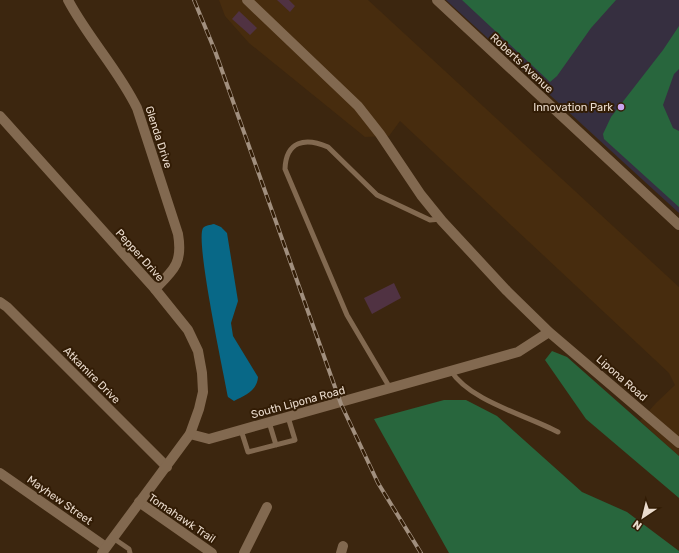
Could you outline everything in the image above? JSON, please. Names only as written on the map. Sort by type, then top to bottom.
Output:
[{"type":"street","name":"Glenda Drive","points":[[68,0],[90,37],[128,89],[137,108],[178,234],[180,259],[175,268],[155,289]]},
{"type":"street","name":"Lipona Road","points":[[247,0],[358,106],[380,134],[421,195],[507,291],[549,332],[679,443]]},
{"type":"street","name":"Roberts Avenue","points":[[437,0],[679,224]]},
{"type":"street","name":"Pepper Drive","points":[[0,116],[155,289],[188,330],[198,351],[202,373],[203,392],[199,409],[190,434]]},
{"type":"street","name":"Atkamire Drive","points":[[0,302],[167,467]]},
{"type":"street","name":"South Lipona Road","points":[[190,434],[209,439],[341,404],[390,388],[518,352],[549,332]]},
{"type":"street","points":[[104,550],[138,502],[167,467],[190,434]]},
{"type":"street","name":"Mayhew Street","points":[[0,473],[104,550]]},
{"type":"street","name":"Tomahawk Trail","points":[[138,502],[212,553]]},
{"type":"street","points":[[244,553],[266,507]]},
{"type":"lane","points":[[390,388],[347,315],[285,169],[285,159],[290,150],[298,143],[305,141],[321,144],[328,148],[368,184],[377,195],[430,220],[441,219]]},
{"type":"lane","points":[[450,371],[463,386],[473,392],[558,432]]},
{"type":"lane","points":[[241,430],[248,452],[295,440],[288,417]]},
{"type":"lane","points":[[269,422],[276,445]]},
{"type":"lane","points":[[113,538],[129,549],[130,553]]},
{"type":"shaded area","points":[[219,0],[368,0],[679,287],[679,456],[640,421],[675,385],[669,373],[400,121],[389,136],[365,137],[249,43],[225,16]]},
{"type":"shaded area","name":"Innovation Park","points":[[446,0],[679,0],[679,213]]},
{"type":"green space","points":[[462,0],[616,0],[591,28],[557,76],[550,82]]},
{"type":"green space","points":[[679,26],[679,69],[674,74],[663,105],[673,128],[679,131],[679,207],[604,139],[603,134],[611,117],[663,50]]},
{"type":"green space","points":[[552,351],[567,357],[679,456],[679,498],[586,419],[545,360]]},
{"type":"green space","points":[[444,400],[466,400],[497,416],[582,492],[627,512],[679,551],[679,553],[449,553],[374,419]]},
{"type":"water","points":[[214,224],[221,227],[227,233],[238,301],[231,323],[233,336],[258,377],[253,389],[234,401],[228,397],[206,281],[203,257],[203,228]]},
{"type":"building","points":[[277,0],[289,0],[295,6],[290,12]]},
{"type":"building","points":[[239,11],[257,28],[250,35],[232,19]]},
{"type":"building","points":[[394,283],[401,298],[372,314],[364,298]]},
{"type":"railway","points":[[194,0],[215,51],[341,404],[378,483],[421,553]]},
{"type":"place","name":"Innovation Park","points":[[621,107]]}]
